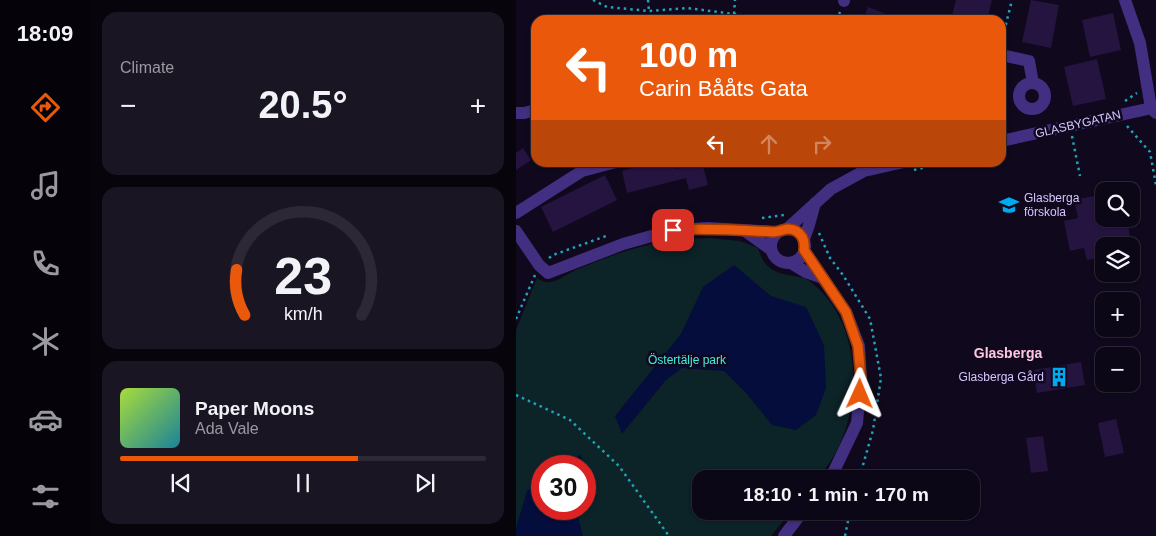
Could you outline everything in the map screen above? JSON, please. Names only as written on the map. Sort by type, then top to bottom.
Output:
[{"type":"street","points":[[1126,0],[1140,43],[1154,109]]},
{"type":"street","points":[[1006,56],[1029,61],[1033,83]]},
{"type":"street","name":"GLASBYGATAN","points":[[1006,140],[1154,109]]},
{"type":"street","points":[[516,113],[531,111]]},
{"type":"street","points":[[516,213],[582,171],[597,167]]},
{"type":"street","points":[[770,249],[771,240],[831,189],[864,171],[906,167]]},
{"type":"street","points":[[791,263],[800,258],[815,203]]},
{"type":"street","points":[[516,231],[539,265],[548,273],[623,244],[673,230],[708,228],[745,232],[759,230],[797,231],[823,278],[846,312],[858,346],[861,379],[857,423],[834,470]]},
{"type":"street","points":[[745,232],[770,249],[780,262],[791,263],[806,272],[823,278]]},
{"type":"street","points":[[784,536],[796,520]]},
{"type":"path","points":[[593,0],[607,7],[649,10],[687,8],[740,15]]},
{"type":"path","points":[[648,0],[649,10]]},
{"type":"path","points":[[734,14],[735,0]]},
{"type":"path","points":[[1006,24],[1012,0]]},
{"type":"path","points":[[1123,114],[1124,123],[1150,152],[1156,185]]},
{"type":"path","points":[[1071,134],[1080,176]]},
{"type":"path","points":[[817,230],[830,258],[843,275],[870,319],[881,378],[873,430],[862,470]]},
{"type":"path","points":[[516,395],[570,420],[619,466],[669,536]]},
{"type":"path","points":[[845,536],[848,520]]},
{"type":"green space","name":"Östertälje park","points":[[710,238],[740,241],[758,248],[766,265],[770,268],[780,273],[808,280],[825,295],[837,313],[846,334],[853,378],[852,401],[847,423],[840,444],[833,457],[824,470],[692,470],[692,520],[784,520],[771,536],[516,536],[516,330],[537,278],[542,281],[551,282],[608,257],[652,244],[684,239]]},
{"type":"shaded area","points":[[734,265],[771,296],[806,307],[824,345],[826,388],[816,415],[796,430],[772,425],[747,394],[724,371],[682,368],[665,381],[622,434],[615,416],[681,334],[703,287]]},
{"type":"shaded area","points":[[531,488],[531,520],[579,520],[583,536],[516,536],[516,528],[527,491]]},
{"type":"building","points":[[956,0],[992,0],[988,15],[952,15]]},
{"type":"building","points":[[1031,0],[1059,5],[1051,48],[1022,42]]},
{"type":"building","points":[[868,7],[889,15],[865,15]]},
{"type":"building","points":[[1113,13],[1121,50],[1090,57],[1082,20]]},
{"type":"building","points":[[1097,59],[1106,99],[1073,106],[1064,67]]},
{"type":"building","points":[[523,148],[531,160],[516,170],[516,153]]},
{"type":"building","points":[[636,167],[675,167],[676,169],[703,167],[708,185],[689,190],[686,178],[627,193],[622,171]]},
{"type":"building","points":[[605,175],[617,200],[553,232],[541,207]]},
{"type":"building","name":"Glasberga förskola","points":[[1095,196],[1095,227],[1128,227],[1130,237],[1095,237],[1095,259],[1087,260],[1084,248],[1070,251],[1064,221],[1078,218],[1074,200]]},
{"type":"building","name":"Glasberga Gård","points":[[1081,362],[1085,385],[1037,393],[1033,370]]},
{"type":"building","points":[[1116,419],[1124,453],[1105,457],[1098,423]]},
{"type":"building","points":[[1043,436],[1048,471],[1031,473],[1026,438]]},
{"type":"place","name":"Glasberga förskola","points":[[1009,205]]},
{"type":"place","name":"Glasberga Gård","points":[[1059,377]]},
{"type":"district","name":"Glasberga","points":[[1008,353]]},
{"type":"route","points":[[673,230],[708,228],[745,232],[759,230],[776,232],[788,228],[797,231],[804,239],[804,250],[846,312],[858,346],[861,379],[860,394]]}]
